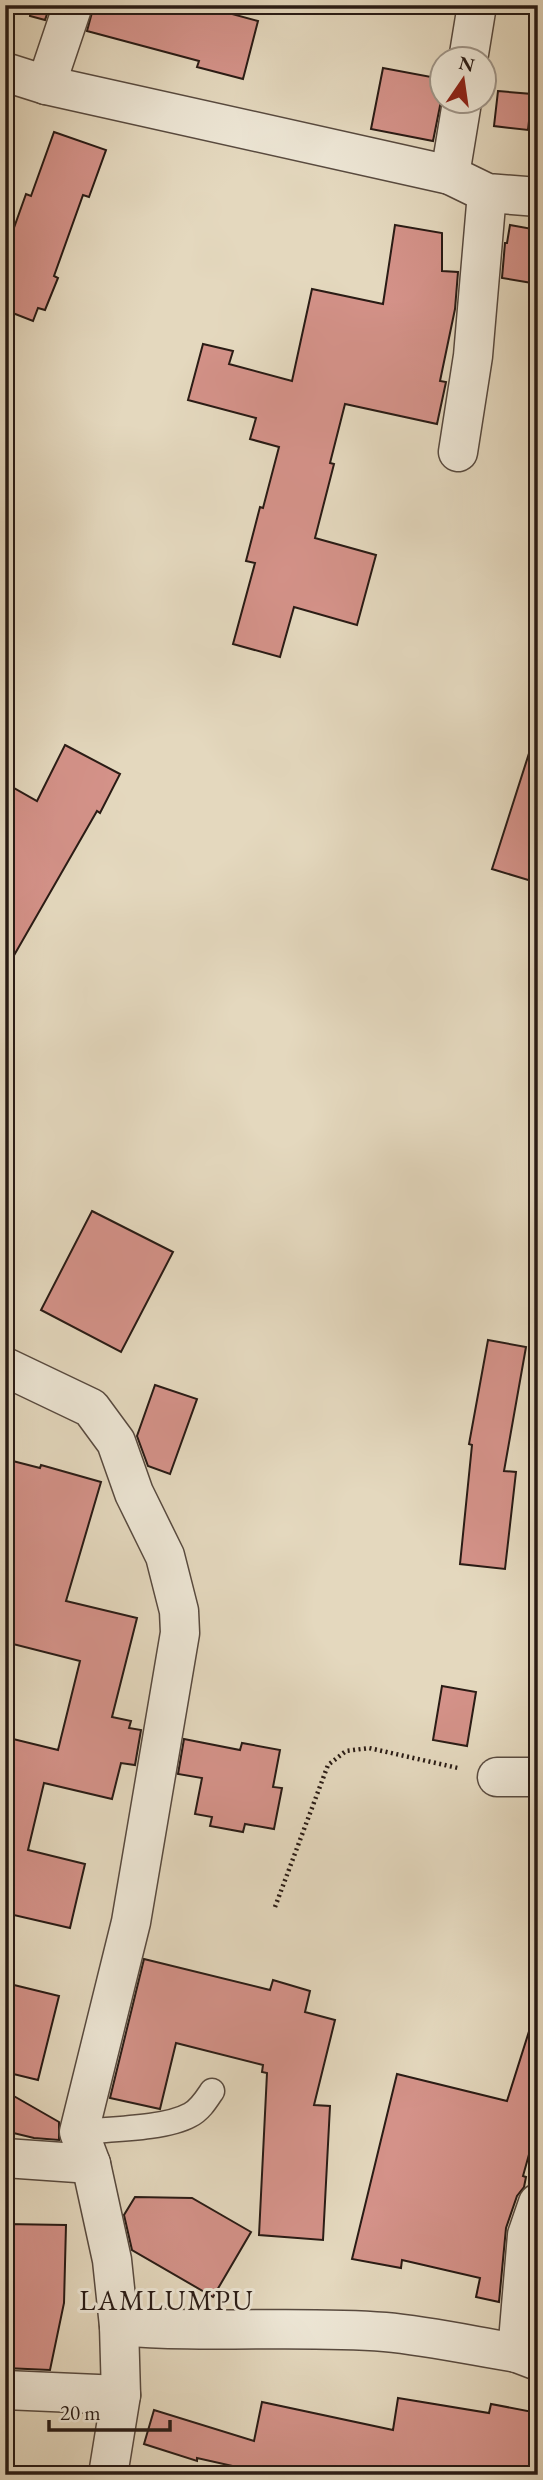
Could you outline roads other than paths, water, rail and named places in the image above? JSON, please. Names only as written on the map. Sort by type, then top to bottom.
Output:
[{"type":"street","points":[[46,85],[73,5]]},
{"type":"street","points":[[470,46],[477,5]]},
{"type":"street","points":[[5,72],[46,85],[450,175],[487,193],[538,197]]},
{"type":"street","points":[[450,175],[460,116]]},
{"type":"street","points":[[458,452],[473,356],[487,193]]},
{"type":"street","points":[[5,1367],[91,1408],[116,1442],[134,1493],[165,1556],[179,1611],[180,1633],[131,1922],[85,2148],[112,2260],[118,2326],[121,2395],[108,2475]]},
{"type":"street","points":[[497,1777],[538,1777]]},
{"type":"street","points":[[5,2158],[85,2148]]},
{"type":"street","points":[[118,2326],[157,2330],[251,2328],[387,2332],[528,2357],[527,2235],[538,2203]]},
{"type":"street","points":[[5,2390],[121,2395]]},
{"type":"lane","points":[[85,2148],[189,2116],[201,2107],[212,2091]]},
{"type":"district","name":"LAMLUMPU","points":[[167,2300]]}]
